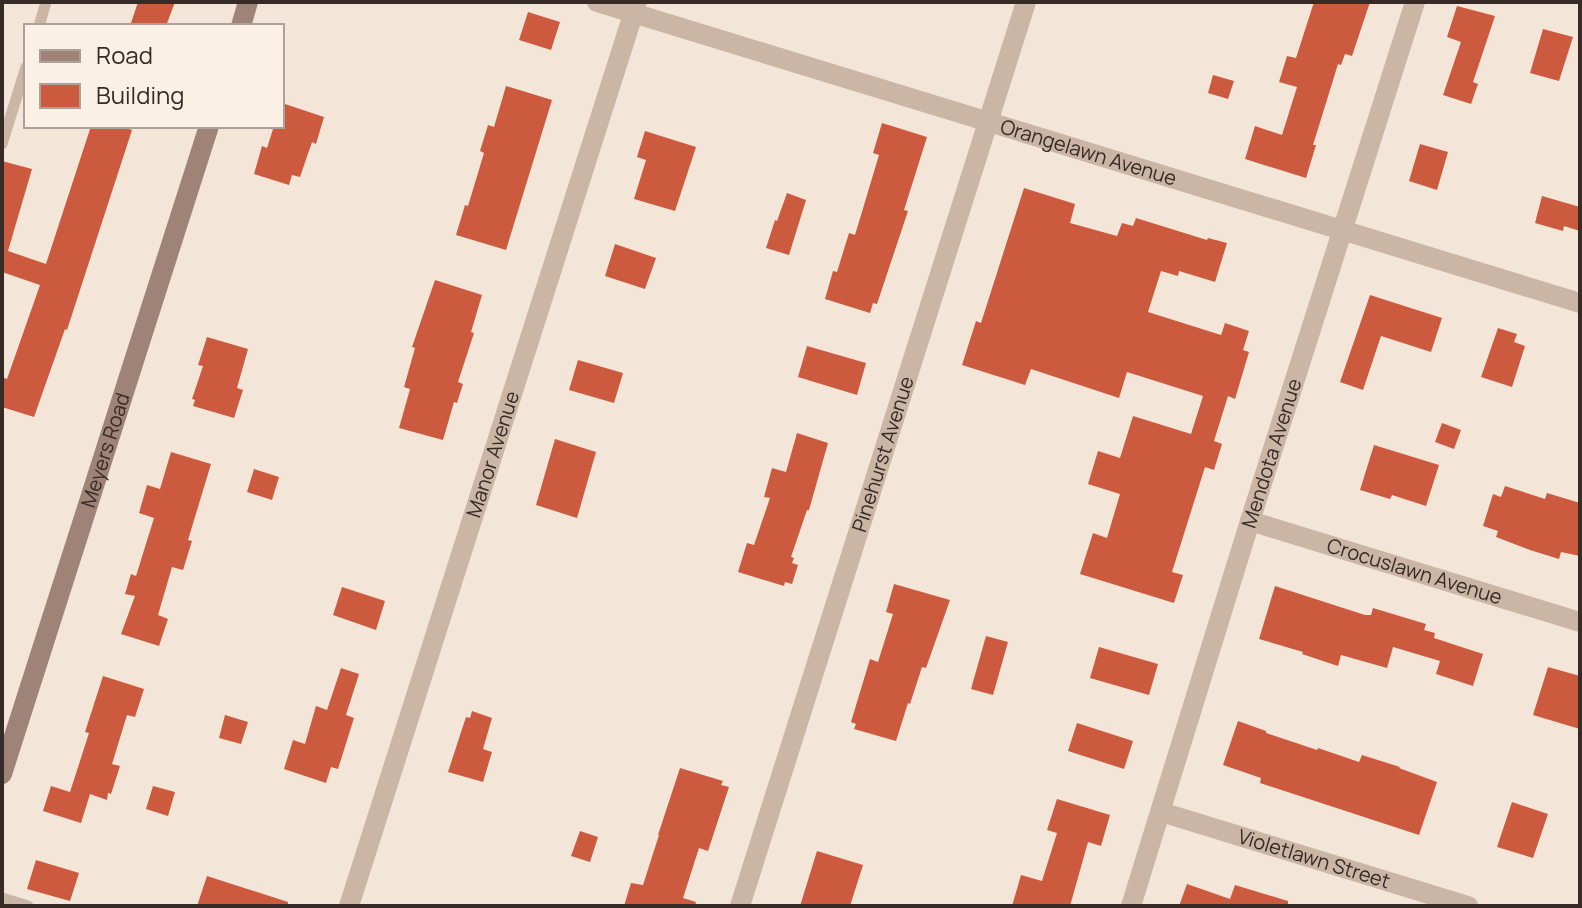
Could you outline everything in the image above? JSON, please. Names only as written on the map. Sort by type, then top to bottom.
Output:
[{"type":"street","points":[[242,24],[248,2]]},
{"type":"street","name":"Orangelawn Avenue","points":[[597,2],[635,8],[988,122],[1580,303]]},
{"type":"street","name":"Pinehurst Avenue","points":[[740,906],[1026,2]]},
{"type":"street","name":"Mendota Avenue","points":[[1131,906],[1415,2]]},
{"type":"street","name":"Manor Avenue","points":[[349,906],[635,8]]},
{"type":"street","name":"Meyers Road","points":[[2,774],[208,128]]},
{"type":"street","name":"Crocuslawn Avenue","points":[[1250,521],[1580,622]]},
{"type":"street","name":"Violetlawn Street","points":[[1161,812],[1468,906]]},
{"type":"lane","points":[[40,24],[46,2]]},
{"type":"lane","points":[[2,144],[24,73]]},
{"type":"lane","points":[[2,898],[28,906]]},
{"type":"building","points":[[138,2],[175,2],[167,24],[131,24]]},
{"type":"building","points":[[1314,2],[1370,2],[1352,56],[1345,54],[1341,65],[1338,64],[1306,178],[1245,159],[1255,126],[1282,135],[1297,87],[1279,82],[1287,56],[1296,58]]},
{"type":"building","points":[[1457,6],[1495,16],[1473,82],[1478,84],[1471,104],[1443,95],[1461,42],[1447,37]]},
{"type":"building","points":[[528,12],[560,22],[551,50],[519,40]]},
{"type":"building","points":[[1543,29],[1573,37],[1559,81],[1530,73]]},
{"type":"building","points":[[1213,75],[1234,81],[1228,99],[1208,93]]},
{"type":"building","points":[[506,86],[552,100],[506,250],[456,235],[484,153],[480,151],[488,125],[494,127]]},
{"type":"building","points":[[284,104],[324,117],[316,144],[312,142],[300,177],[292,175],[289,185],[254,174],[262,146],[267,148],[273,128],[284,128]]},
{"type":"building","points":[[882,123],[927,137],[904,210],[908,211],[877,304],[873,303],[870,313],[825,299],[849,233],[855,235],[879,155],[873,153]]},
{"type":"building","points":[[90,128],[132,130],[67,330],[34,417],[2,407],[2,377],[7,379],[40,285],[2,272],[2,161],[32,169],[8,251],[46,264]]},
{"type":"building","points":[[645,131],[696,147],[675,211],[634,199],[646,160],[637,157]]},
{"type":"building","points":[[1420,144],[1448,152],[1437,190],[1409,181]]},
{"type":"building","points":[[1024,188],[1075,204],[1070,223],[1117,236],[1122,223],[1133,226],[1136,218],[1207,240],[1227,243],[1215,282],[1179,271],[1178,276],[1161,271],[1148,312],[1221,335],[1225,323],[1249,331],[1243,350],[1249,352],[1235,399],[1228,396],[1214,441],[1222,444],[1214,470],[1205,467],[1172,572],[1183,575],[1174,603],[1080,574],[1093,533],[1107,538],[1120,494],[1088,484],[1098,451],[1120,458],[1133,416],[1191,434],[1203,396],[1127,372],[1119,398],[1031,369],[1025,385],[962,365],[976,321],[981,323]]},
{"type":"building","points":[[787,193],[806,200],[789,255],[766,248]]},
{"type":"building","points":[[1542,196],[1580,207],[1580,231],[1564,226],[1563,231],[1535,223]]},
{"type":"building","points":[[615,244],[656,258],[645,289],[605,276]]},
{"type":"building","points":[[435,280],[482,295],[458,382],[463,384],[457,403],[454,402],[443,440],[399,428],[410,389],[404,387],[415,348],[412,347]]},
{"type":"building","points":[[1370,295],[1442,318],[1431,352],[1381,336],[1363,390],[1340,382]]},
{"type":"building","points":[[1498,328],[1517,334],[1514,342],[1525,346],[1512,387],[1481,377]]},
{"type":"building","points":[[207,337],[248,349],[237,388],[243,390],[234,418],[193,406],[195,400],[192,399],[203,366],[198,365]]},
{"type":"building","points":[[807,346],[866,363],[857,395],[798,377]]},
{"type":"building","points":[[578,360],[623,373],[614,403],[569,390]]},
{"type":"building","points":[[1442,423],[1461,430],[1454,449],[1435,442]]},
{"type":"building","points":[[797,433],[828,443],[809,510],[791,557],[794,558],[792,563],[798,565],[792,584],[785,582],[784,586],[738,572],[747,543],[754,545],[770,498],[764,497],[772,468],[786,472]]},
{"type":"building","points":[[555,439],[596,452],[577,518],[536,505]]},
{"type":"building","points":[[1374,445],[1439,465],[1426,506],[1392,495],[1390,499],[1360,490]]},
{"type":"building","points":[[171,452],[211,464],[188,540],[192,541],[183,570],[172,567],[158,615],[168,619],[159,646],[121,634],[135,596],[125,594],[131,574],[136,576],[154,518],[139,513],[147,485],[160,489]]},
{"type":"building","points":[[254,469],[279,477],[272,500],[247,492]]},
{"type":"building","points":[[1505,486],[1545,499],[1547,493],[1580,503],[1580,556],[1561,552],[1559,559],[1496,537],[1498,531],[1483,526],[1493,494],[1501,497]]},
{"type":"building","points":[[894,584],[950,600],[896,741],[854,729],[856,724],[851,722],[870,659],[878,662],[893,614],[886,612]]},
{"type":"building","points":[[1275,586],[1365,615],[1371,615],[1373,608],[1426,624],[1424,630],[1435,633],[1434,638],[1483,654],[1473,686],[1436,674],[1440,661],[1393,647],[1387,668],[1341,655],[1338,666],[1259,639]]},
{"type":"building","points":[[342,587],[385,601],[376,630],[333,615]]},
{"type":"building","points":[[986,636],[1008,642],[993,695],[971,689]]},
{"type":"building","points":[[1099,647],[1158,664],[1149,695],[1090,678]]},
{"type":"building","points":[[1548,667],[1580,676],[1580,729],[1533,715]]},
{"type":"building","points":[[341,668],[359,674],[346,715],[354,718],[338,769],[331,767],[326,783],[284,769],[293,740],[305,744],[316,706],[327,710]]},
{"type":"building","points":[[103,676],[144,689],[135,717],[127,715],[112,764],[120,766],[111,794],[108,793],[107,800],[90,794],[81,823],[43,811],[51,786],[70,792]]},
{"type":"building","points":[[472,711],[492,718],[483,749],[492,752],[483,782],[448,772],[466,717],[470,718]]},
{"type":"building","points":[[225,715],[248,722],[241,744],[219,738]]},
{"type":"building","points":[[1238,721],[1317,750],[1359,762],[1362,755],[1437,782],[1419,835],[1260,783],[1261,778],[1223,765]]},
{"type":"building","points":[[1077,723],[1133,741],[1124,769],[1068,751]]},
{"type":"building","points":[[680,768],[723,781],[721,785],[729,787],[708,851],[699,848],[683,898],[696,902],[695,906],[624,906],[631,883],[643,885]]},
{"type":"building","points":[[153,786],[175,792],[168,816],[146,809]]},
{"type":"building","points":[[1057,799],[1110,815],[1101,846],[1088,842],[1070,906],[1012,906],[1021,875],[1042,881],[1057,833],[1047,830]]},
{"type":"building","points":[[1512,802],[1548,814],[1533,858],[1497,847]]},
{"type":"building","points":[[580,831],[598,837],[590,862],[571,856]]},
{"type":"building","points":[[817,851],[863,865],[850,906],[800,906]]},
{"type":"building","points":[[36,860],[79,873],[70,901],[27,889]]},
{"type":"building","points":[[207,876],[288,902],[288,906],[197,906]]},
{"type":"building","points":[[1187,884],[1230,899],[1235,885],[1288,901],[1288,906],[1179,906]]}]
